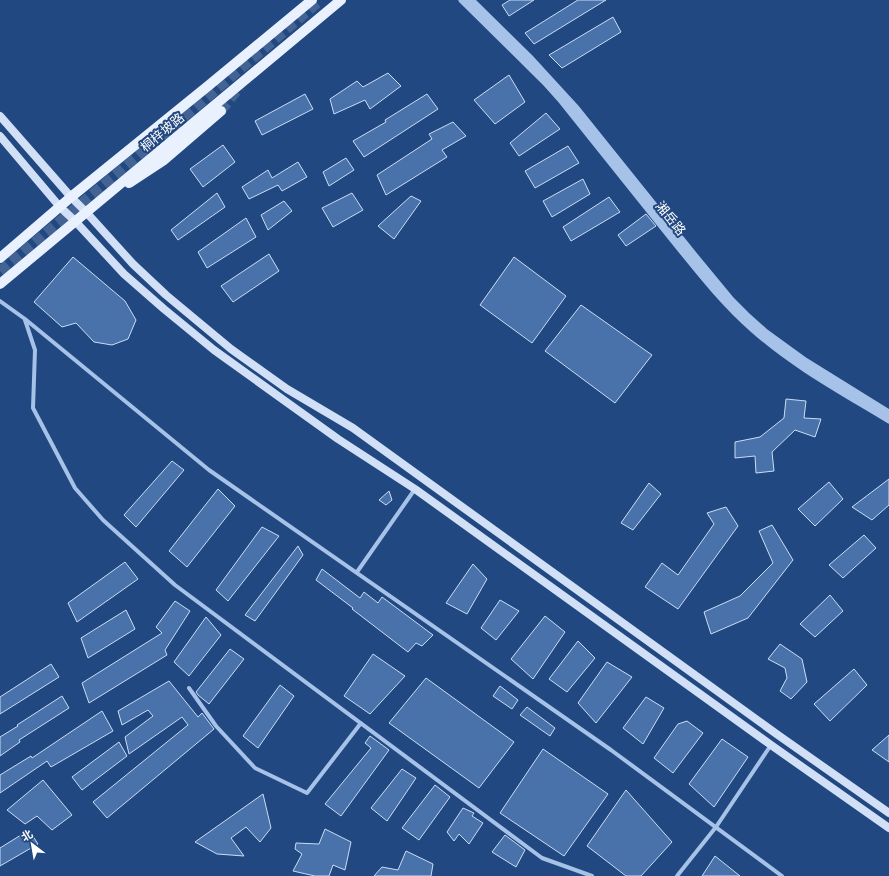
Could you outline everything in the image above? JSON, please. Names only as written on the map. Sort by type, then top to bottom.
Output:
[{"type":"main road","name":"桐梓坡路","points":[[0,258],[70,197],[312,0]]},
{"type":"main road","name":"桐梓坡路","points":[[0,284],[341,0]]},
{"type":"main road","points":[[86,212],[164,160],[222,111]]},
{"type":"main road","points":[[0,116],[70,197],[86,212],[133,264],[166,296],[231,349],[287,389],[353,428],[778,735],[889,812]]},
{"type":"main road","points":[[0,136],[60,207],[124,274],[164,310],[214,350],[338,439],[415,489],[889,828]]},
{"type":"street","name":"湘岳路","points":[[462,0],[558,96],[706,280],[732,310],[752,329],[787,356],[889,420]]},
{"type":"street","name":"湘岳路","points":[[471,0],[531,59],[575,107],[702,265],[746,315],[765,332],[794,354],[889,413]]},
{"type":"street","points":[[0,300],[209,470],[611,750],[782,876]]},
{"type":"street","points":[[25,319],[35,350],[33,408],[76,488],[103,520],[174,585],[542,858],[592,876]]},
{"type":"street","points":[[357,572],[415,489]]},
{"type":"street","points":[[188,688],[216,726],[255,768],[307,793],[361,724]]},
{"type":"street","points":[[677,876],[716,827],[771,745]]},
{"type":"building","points":[[510,0],[534,0],[509,16],[502,5]]},
{"type":"building","points":[[578,0],[606,0],[534,44],[525,33]]},
{"type":"building","points":[[613,17],[621,32],[562,68],[549,55]]},
{"type":"building","points":[[388,73],[401,86],[370,109],[365,100],[334,114],[330,99],[357,81],[363,87]]},
{"type":"building","points":[[509,75],[525,102],[495,124],[474,100]]},
{"type":"building","points":[[305,94],[313,109],[262,135],[255,121]]},
{"type":"building","points":[[427,94],[438,109],[364,157],[353,141],[386,122],[385,120]]},
{"type":"building","points":[[546,113],[560,129],[519,156],[510,143]]},
{"type":"building","points":[[453,122],[466,136],[442,150],[447,157],[386,195],[377,175],[432,139],[429,134]]},
{"type":"building","points":[[223,145],[235,162],[203,187],[190,169]]},
{"type":"building","points":[[568,146],[579,163],[535,188],[525,171]]},
{"type":"building","points":[[346,158],[354,170],[329,186],[323,172]]},
{"type":"building","points":[[298,162],[307,177],[282,191],[278,185],[249,199],[242,187],[268,170],[272,178]]},
{"type":"building","points":[[583,179],[590,194],[552,217],[543,201]]},
{"type":"building","points":[[217,193],[225,207],[178,240],[171,230]]},
{"type":"building","points":[[352,193],[363,210],[333,227],[322,208]]},
{"type":"building","points":[[411,196],[421,201],[394,239],[378,226]]},
{"type":"building","points":[[609,197],[620,212],[571,241],[563,227]]},
{"type":"building","points":[[284,201],[292,211],[268,230],[261,215]]},
{"type":"building","points":[[646,214],[656,226],[626,246],[618,235]]},
{"type":"building","points":[[246,218],[256,237],[207,268],[198,252]]},
{"type":"building","points":[[269,254],[279,271],[233,302],[221,286]]},
{"type":"building","points":[[73,257],[125,301],[136,320],[128,339],[112,345],[94,342],[76,323],[62,327],[34,302]]},
{"type":"building","points":[[514,257],[566,296],[532,343],[480,305]]},
{"type":"building","points":[[581,305],[652,355],[615,403],[545,351]]},
{"type":"building","points":[[786,399],[806,401],[804,418],[821,419],[815,437],[795,430],[772,452],[774,471],[756,473],[755,456],[735,458],[735,442],[760,437],[784,418]]},
{"type":"building","points":[[172,461],[184,470],[136,527],[124,515]]},
{"type":"building","points":[[889,479],[889,505],[872,520],[852,507]]},
{"type":"building","points":[[829,482],[843,499],[815,526],[798,509]]},
{"type":"building","points":[[649,483],[661,494],[633,530],[621,523]]},
{"type":"building","points":[[218,489],[235,506],[187,567],[169,551]]},
{"type":"building","points":[[389,491],[392,500],[386,505],[379,500]]},
{"type":"building","points":[[726,507],[738,526],[678,609],[645,587],[662,563],[678,575],[714,524],[707,513]]},
{"type":"building","points":[[772,525],[793,560],[748,618],[711,634],[704,612],[740,596],[773,563],[759,531]]},
{"type":"building","points":[[262,527],[279,536],[228,601],[216,590]]},
{"type":"building","points":[[864,535],[876,548],[843,578],[829,565]]},
{"type":"building","points":[[298,546],[303,555],[255,621],[245,615]]},
{"type":"building","points":[[125,562],[138,579],[77,622],[68,603]]},
{"type":"building","points":[[473,564],[487,579],[467,614],[446,603]]},
{"type":"building","points":[[322,569],[360,598],[364,592],[378,603],[382,597],[433,635],[422,646],[416,643],[408,652],[316,580]]},
{"type":"building","points":[[830,595],[843,611],[815,637],[800,624]]},
{"type":"building","points":[[500,600],[519,611],[496,640],[481,628]]},
{"type":"building","points":[[175,601],[190,611],[165,650],[167,655],[89,703],[82,683],[162,633],[156,627]]},
{"type":"building","points":[[126,610],[135,629],[88,658],[81,638]]},
{"type":"building","points":[[545,616],[565,632],[533,679],[511,659]]},
{"type":"building","points":[[206,617],[221,635],[189,676],[174,662]]},
{"type":"building","points":[[578,641],[595,658],[567,692],[549,679]]},
{"type":"building","points":[[780,644],[802,659],[807,682],[791,699],[780,691],[787,678],[785,668],[768,659]]},
{"type":"building","points":[[230,649],[244,659],[209,704],[196,692]]},
{"type":"building","points":[[373,654],[405,676],[370,714],[344,696]]},
{"type":"building","points":[[607,662],[632,677],[596,723],[578,703]]},
{"type":"building","points":[[51,664],[59,677],[0,714],[0,697]]},
{"type":"building","points":[[854,669],[867,685],[830,721],[814,704]]},
{"type":"building","points":[[426,678],[514,742],[479,788],[389,723]]},
{"type":"building","points":[[169,681],[198,717],[202,713],[214,729],[107,818],[93,802],[188,725],[182,717],[129,754],[125,737],[153,716],[148,710],[122,725],[118,711]]},
{"type":"building","points":[[280,685],[294,696],[258,748],[243,736]]},
{"type":"building","points":[[500,686],[518,700],[512,709],[493,696]]},
{"type":"building","points":[[62,696],[69,708],[19,740],[20,742],[0,756],[0,737]]},
{"type":"building","points":[[646,697],[664,708],[643,744],[623,728]]},
{"type":"building","points":[[527,707],[555,728],[550,736],[520,715]]},
{"type":"building","points":[[102,711],[113,731],[51,767],[47,761],[0,793],[0,775],[31,756],[32,758]]},
{"type":"building","points":[[687,721],[703,733],[673,773],[654,758],[678,724]]},
{"type":"building","points":[[889,735],[889,762],[872,750]]},
{"type":"building","points":[[370,736],[389,750],[341,816],[325,804],[371,748],[365,743]]},
{"type":"building","points":[[722,739],[748,757],[714,807],[689,784]]},
{"type":"building","points":[[119,742],[127,756],[82,790],[72,777]]},
{"type":"building","points":[[543,749],[608,794],[564,856],[500,813]]},
{"type":"building","points":[[402,769],[416,778],[387,821],[371,808]]},
{"type":"building","points":[[43,780],[72,815],[52,830],[37,816],[25,824],[7,810]]},
{"type":"building","points":[[435,785],[450,797],[419,840],[402,828]]},
{"type":"building","points":[[626,790],[672,842],[641,876],[626,876],[587,846]]},
{"type":"building","points":[[263,794],[271,828],[260,842],[246,827],[231,838],[244,856],[217,854],[195,842]]},
{"type":"building","points":[[463,808],[474,813],[472,816],[483,823],[469,844],[459,834],[454,841],[447,832]]},
{"type":"building","points":[[325,829],[351,842],[345,870],[333,865],[329,876],[315,876],[293,871],[302,854],[295,849],[296,843],[319,844]]},
{"type":"building","points":[[29,830],[38,844],[0,866],[0,848]]},
{"type":"building","points":[[505,835],[525,850],[516,867],[492,852]]},
{"type":"building","points":[[406,851],[433,864],[431,876],[374,876],[382,867],[398,870]]},
{"type":"building","points":[[715,856],[740,876],[702,876]]},
{"type":"tunnel","points":[[0,271],[188,114],[321,0]]},
{"type":"tunnel","points":[[221,111],[240,87]]}]
